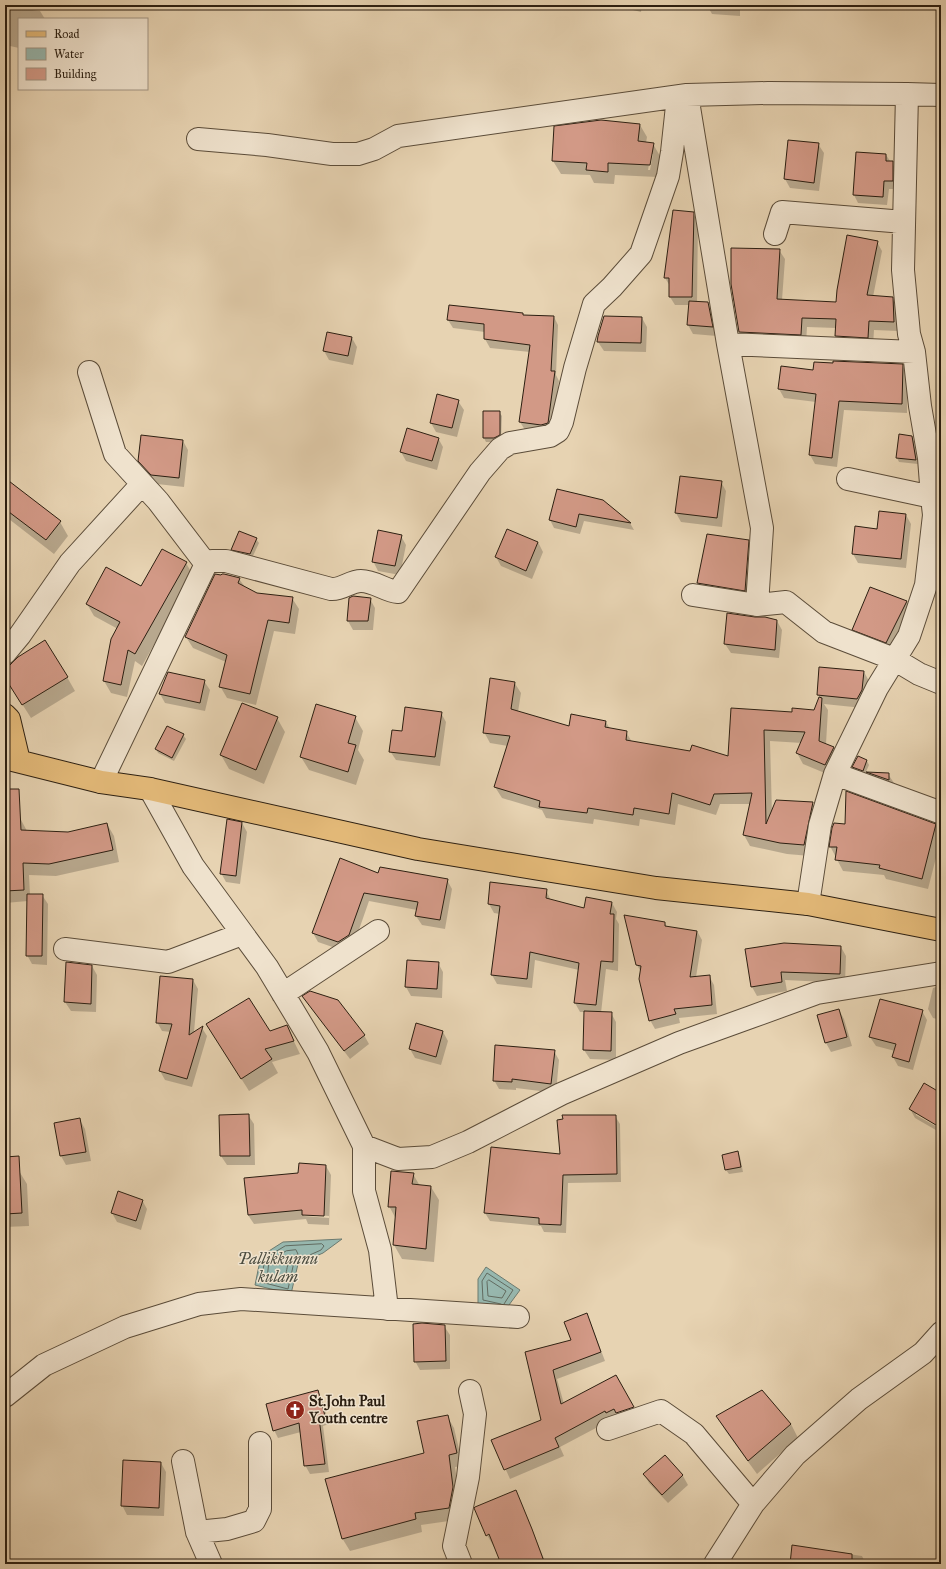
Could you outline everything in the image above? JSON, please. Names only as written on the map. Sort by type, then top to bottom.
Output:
[{"type":"main road","points":[[5,715],[9,719],[12,759],[102,782],[150,789],[418,849],[656,888],[808,904],[941,930]]},
{"type":"street","points":[[198,139],[267,145],[332,154],[358,154],[374,149],[398,136],[687,95],[768,92],[941,95]]},
{"type":"street","points":[[808,904],[820,825],[835,774],[877,688],[909,636],[934,588],[936,510],[930,458],[920,406],[914,352],[909,334],[903,270],[907,94]]},
{"type":"street","points":[[687,95],[728,344],[762,528],[757,605]]},
{"type":"street","points":[[102,782],[206,564],[212,561],[226,561],[336,590],[360,581],[368,581],[390,591],[398,592],[480,472],[500,448],[510,443],[550,436],[558,431],[562,422],[575,368],[594,304],[612,287],[641,254],[668,176],[677,106],[687,95]]},
{"type":"street","points":[[775,234],[782,212],[904,222]]},
{"type":"street","points":[[728,344],[914,352]]},
{"type":"street","points":[[89,372],[115,454],[158,501],[206,564]]},
{"type":"street","points":[[848,479],[936,510]]},
{"type":"street","points":[[5,653],[20,635],[70,563],[142,484]]},
{"type":"street","points":[[693,595],[757,605],[786,602],[824,632],[894,659],[919,674],[941,683]]},
{"type":"street","points":[[835,774],[939,812]]},
{"type":"street","points":[[150,789],[193,866],[267,967],[318,1052],[364,1146],[364,1191],[380,1250],[387,1309]]},
{"type":"street","points":[[283,994],[378,932]]},
{"type":"street","points":[[65,949],[168,962],[242,934]]},
{"type":"street","points":[[364,1146],[398,1158],[432,1157],[468,1142],[561,1094],[679,1043],[751,1016],[817,993],[941,973]]},
{"type":"street","points":[[5,1396],[44,1365],[125,1327],[199,1304],[241,1299],[518,1316]]},
{"type":"street","points":[[715,1564],[753,1504],[795,1455],[859,1399],[923,1353],[941,1333]]},
{"type":"street","points":[[461,1564],[454,1546],[468,1476],[475,1414],[470,1391]]},
{"type":"street","points":[[608,1429],[661,1411],[694,1434],[753,1504]]},
{"type":"street","points":[[197,1532],[227,1529],[254,1520],[260,1509],[260,1443]]},
{"type":"street","points":[[183,1461],[197,1532],[211,1564]]},
{"type":"water","name":"Pallikkunnu kulam","points":[[342,1239],[323,1253],[298,1264],[291,1294],[255,1285],[261,1256],[283,1242]]},
{"type":"water","points":[[486,1267],[520,1290],[506,1309],[478,1304],[478,1279]]},
{"type":"building","points":[[601,120],[640,124],[638,141],[654,143],[650,165],[608,163],[608,172],[586,170],[587,163],[552,161],[554,126]]},
{"type":"building","points":[[788,140],[819,143],[814,183],[784,179]]},
{"type":"building","points":[[856,152],[886,154],[886,161],[893,161],[893,181],[884,181],[883,197],[853,195]]},
{"type":"building","points":[[673,210],[694,212],[692,297],[669,297],[669,278],[664,278]]},
{"type":"building","points":[[847,235],[878,241],[867,295],[893,297],[894,322],[869,321],[868,338],[835,336],[836,319],[802,318],[801,335],[739,332],[731,284],[731,248],[780,249],[777,299],[836,302]]},
{"type":"building","points":[[689,301],[708,302],[713,327],[687,325]]},
{"type":"building","points":[[449,305],[523,313],[523,315],[554,316],[551,371],[555,371],[548,423],[541,425],[519,422],[530,345],[484,339],[484,324],[447,320]]},
{"type":"building","points":[[604,316],[642,317],[641,343],[597,342]]},
{"type":"building","points":[[327,332],[352,337],[348,356],[323,351]]},
{"type":"building","points":[[833,361],[903,364],[902,404],[839,401],[832,458],[809,455],[816,394],[778,389],[781,366],[813,370],[814,362],[833,363]]},
{"type":"building","points":[[437,394],[459,400],[452,428],[430,423]]},
{"type":"building","points":[[483,411],[500,411],[500,435],[494,438],[483,438]]},
{"type":"building","points":[[407,428],[439,438],[432,461],[400,452]]},
{"type":"building","points":[[899,434],[912,436],[916,460],[896,458]]},
{"type":"building","points":[[141,435],[183,440],[179,478],[151,475],[138,461]]},
{"type":"building","points":[[680,476],[722,481],[717,518],[675,513]]},
{"type":"building","points":[[5,478],[61,521],[46,540],[5,509]]},
{"type":"building","points":[[557,489],[603,500],[631,523],[579,514],[576,527],[549,520]]},
{"type":"building","points":[[879,511],[906,514],[901,559],[852,554],[855,526],[877,529]]},
{"type":"building","points":[[507,529],[538,542],[526,571],[495,557]]},
{"type":"building","points":[[378,530],[402,535],[395,566],[372,562]]},
{"type":"building","points":[[239,531],[257,538],[250,554],[231,550]]},
{"type":"building","points":[[707,534],[749,540],[745,591],[697,583]]},
{"type":"building","points":[[162,549],[187,562],[135,654],[128,650],[121,685],[103,681],[111,639],[120,622],[86,604],[106,567],[141,586]]},
{"type":"building","points":[[215,574],[224,574],[240,578],[238,583],[257,593],[293,597],[289,623],[268,620],[250,694],[219,687],[227,655],[185,637]]},
{"type":"building","points":[[870,587],[907,601],[886,643],[852,630]]},
{"type":"building","points":[[353,596],[371,598],[368,621],[347,621],[349,598]]},
{"type":"building","points":[[727,613],[765,617],[777,620],[775,650],[724,644]]},
{"type":"building","points":[[45,640],[68,677],[22,705],[5,678],[5,665],[10,665],[18,657]]},
{"type":"building","points":[[819,667],[864,671],[862,690],[857,699],[817,695]]},
{"type":"building","points":[[168,672],[205,680],[200,703],[159,694]]},
{"type":"building","points":[[490,678],[515,682],[511,709],[569,726],[571,714],[606,721],[605,727],[627,731],[626,740],[690,751],[692,745],[728,756],[731,708],[792,712],[792,708],[814,710],[819,697],[822,698],[819,741],[834,747],[825,765],[796,753],[805,732],[764,730],[766,824],[776,800],[813,802],[804,845],[780,843],[743,835],[752,793],[714,794],[710,805],[672,793],[669,814],[634,808],[633,815],[588,808],[587,813],[539,807],[540,801],[494,787],[510,736],[483,733]]},
{"type":"building","points":[[242,703],[278,717],[256,770],[220,755]]},
{"type":"building","points":[[316,704],[356,716],[348,743],[356,745],[348,772],[300,757]]},
{"type":"building","points":[[405,707],[442,712],[435,757],[389,752],[392,730],[402,731]]},
{"type":"building","points":[[167,726],[184,734],[172,758],[155,749]]},
{"type":"building","points":[[858,756],[867,760],[863,771],[852,767]]},
{"type":"building","points":[[866,772],[889,773],[889,780]]},
{"type":"building","points":[[5,789],[19,789],[21,830],[68,832],[107,823],[113,850],[49,864],[23,863],[24,890],[5,891]]},
{"type":"building","points":[[846,791],[936,824],[922,879],[879,868],[880,865],[835,860],[837,847],[829,847],[832,828],[834,823],[845,824]]},
{"type":"building","points":[[227,819],[242,822],[236,876],[220,874]]},
{"type":"building","points":[[340,858],[378,873],[380,867],[448,879],[440,920],[415,916],[418,902],[364,893],[349,935],[338,942],[312,933]]},
{"type":"building","points":[[490,882],[547,889],[546,898],[584,908],[586,897],[612,902],[610,914],[614,914],[613,962],[601,961],[596,1005],[574,1003],[579,963],[530,952],[527,979],[491,975],[500,906],[488,904]]},
{"type":"building","points":[[27,894],[43,894],[42,956],[26,956]]},
{"type":"building","points":[[624,915],[665,922],[665,926],[697,931],[690,977],[710,975],[712,1005],[674,1009],[676,1014],[649,1021],[639,979],[641,966],[636,965]]},
{"type":"building","points":[[784,943],[841,946],[840,974],[781,972],[782,982],[751,987],[745,949]]},
{"type":"building","points":[[407,960],[439,962],[437,989],[405,987]]},
{"type":"building","points":[[66,962],[92,965],[91,1004],[64,1002]]},
{"type":"building","points":[[160,976],[193,979],[189,1035],[203,1026],[187,1079],[159,1071],[172,1024],[156,1023]]},
{"type":"building","points":[[310,991],[338,1000],[365,1035],[344,1051],[302,996]]},
{"type":"building","points":[[249,998],[270,1031],[287,1025],[294,1041],[265,1049],[272,1059],[241,1079],[206,1024]]},
{"type":"building","points":[[880,999],[923,1010],[909,1062],[892,1057],[896,1044],[869,1037]]},
{"type":"building","points":[[839,1009],[847,1037],[825,1043],[817,1015]]},
{"type":"building","points":[[584,1011],[612,1012],[611,1051],[583,1050]]},
{"type":"building","points":[[416,1023],[443,1031],[436,1057],[409,1049]]},
{"type":"building","points":[[495,1045],[555,1050],[551,1084],[512,1079],[512,1082],[493,1081]]},
{"type":"building","points":[[924,1083],[941,1093],[941,1128],[909,1109]]},
{"type":"building","points":[[249,1114],[250,1156],[220,1156],[219,1115]]},
{"type":"building","points":[[562,1115],[616,1115],[617,1174],[563,1175],[561,1225],[539,1224],[539,1218],[484,1213],[491,1147],[560,1154],[557,1120],[563,1119]]},
{"type":"building","points":[[80,1118],[86,1152],[60,1156],[54,1123]]},
{"type":"building","points":[[738,1151],[741,1167],[725,1170],[722,1155]]},
{"type":"building","points":[[19,1156],[22,1213],[5,1214],[5,1157]]},
{"type":"building","points":[[299,1163],[326,1165],[324,1216],[302,1215],[302,1210],[248,1215],[244,1178],[298,1173]]},
{"type":"building","points":[[391,1171],[414,1173],[412,1184],[431,1186],[426,1249],[393,1245],[396,1207],[388,1207]]},
{"type":"building","points":[[118,1191],[143,1200],[136,1221],[111,1213]]},
{"type":"building","points":[[587,1313],[601,1352],[553,1370],[561,1404],[616,1375],[634,1407],[616,1413],[614,1409],[606,1413],[605,1411],[555,1438],[559,1447],[504,1470],[491,1440],[541,1420],[525,1352],[571,1340],[564,1322]]},
{"type":"building","points":[[422,1323],[445,1325],[446,1361],[414,1362],[413,1324]]},
{"type":"building","name":"St.John Paul Youth centre","points":[[318,1390],[325,1416],[319,1418],[325,1464],[304,1466],[299,1423],[273,1431],[266,1404]]},
{"type":"building","points":[[762,1390],[791,1424],[748,1461],[716,1416]]},
{"type":"building","points":[[448,1415],[457,1453],[449,1455],[453,1487],[449,1508],[415,1513],[416,1519],[342,1539],[325,1479],[424,1453],[417,1421]]},
{"type":"building","points":[[665,1455],[683,1475],[662,1495],[643,1474]]},
{"type":"building","points":[[123,1460],[161,1462],[159,1508],[121,1506]]},
{"type":"building","points":[[516,1490],[545,1564],[501,1564],[489,1534],[486,1536],[474,1508]]},
{"type":"building","points":[[792,1545],[852,1554],[852,1564],[790,1564]]},
{"type":"place","name":"St.John Paul Youth centre","points":[[295,1410]]}]
